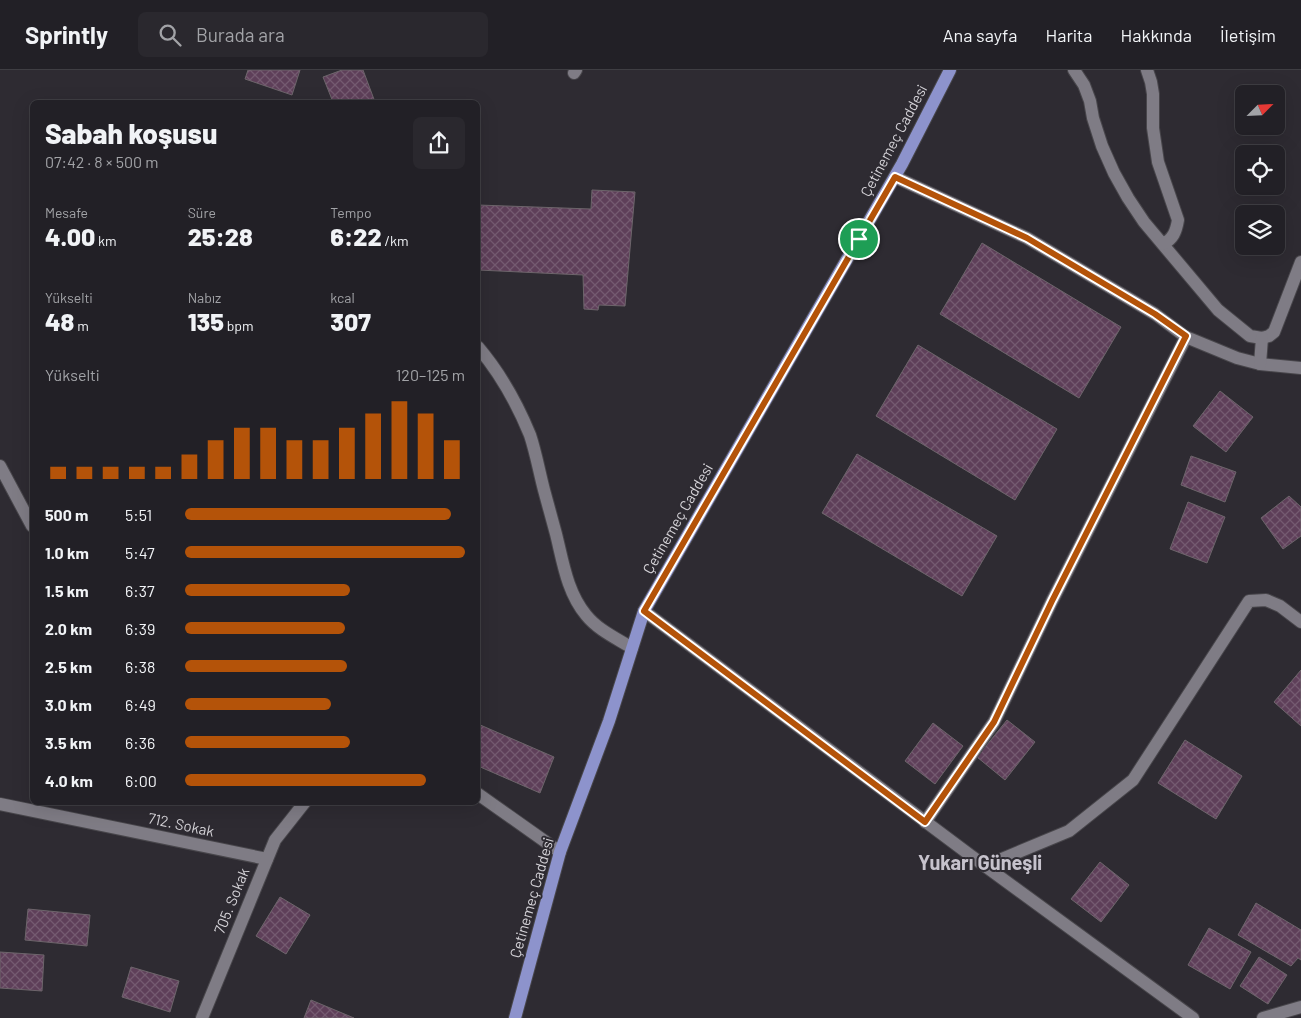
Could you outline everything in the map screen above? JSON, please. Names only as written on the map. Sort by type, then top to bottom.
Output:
[{"type":"main road","name":"Çetinemeç Caddesi","points":[[515,1018],[560,852],[609,721],[644,611],[895,177],[950,70]]},
{"type":"street","points":[[1074,70],[1084,85],[1090,101],[1102,146],[1128,198],[1144,222],[1218,310],[1250,336],[1262,338],[1269,336],[1274,332],[1301,262]]},
{"type":"street","points":[[1147,70],[1152,82],[1153,128],[1158,162],[1178,220],[1174,235],[1163,244]]},
{"type":"street","points":[[895,177],[1027,238],[1155,314],[1186,336],[1237,358],[1260,364],[1301,368]]},
{"type":"street","points":[[925,822],[994,722],[1052,601],[1186,336]]},
{"type":"street","points":[[1260,364],[1262,338]]},
{"type":"street","points":[[480,350],[496,370],[508,390],[530,435],[570,589],[585,615],[595,626],[632,648]]},
{"type":"street","points":[[0,466],[30,522]]},
{"type":"street","points":[[985,866],[1069,831],[1134,780],[1249,601],[1266,600],[1280,606],[1301,622]]},
{"type":"street","points":[[644,611],[925,822],[1193,1018]]},
{"type":"street","points":[[480,795],[560,852]]},
{"type":"street","name":"712. Sokak","points":[[0,804],[267,859]]},
{"type":"street","name":"705. Sokak","points":[[202,1018],[274,840],[303,805]]},
{"type":"street","points":[[1264,1018],[1301,1007]]},
{"type":"building","points":[[248,70],[300,70],[292,95],[245,79]]},
{"type":"building","points":[[342,70],[363,70],[374,100],[332,100],[323,77]]},
{"type":"building","points":[[592,190],[635,192],[625,306],[599,305],[598,310],[584,309],[583,275],[480,270],[480,205],[591,209]]},
{"type":"building","points":[[982,243],[1121,327],[1079,398],[940,314]]},
{"type":"building","points":[[918,345],[1057,429],[1015,500],[876,416]]},
{"type":"building","points":[[1220,391],[1253,417],[1226,452],[1193,426]]},
{"type":"building","points":[[857,454],[997,536],[962,596],[822,513]]},
{"type":"building","points":[[1191,456],[1236,472],[1225,502],[1181,485]]},
{"type":"building","points":[[1289,496],[1301,507],[1301,536],[1283,549],[1261,518]]},
{"type":"building","points":[[1188,502],[1225,517],[1207,563],[1170,549]]},
{"type":"building","points":[[1301,670],[1301,726],[1274,702]]},
{"type":"building","points":[[1007,720],[1035,742],[1005,780],[977,757]]},
{"type":"building","points":[[933,723],[963,746],[935,784],[905,761]]},
{"type":"building","points":[[480,725],[554,757],[540,793],[480,767]]},
{"type":"building","points":[[1185,740],[1242,776],[1216,819],[1158,783]]},
{"type":"building","points":[[1100,862],[1129,885],[1101,922],[1071,899]]},
{"type":"building","points":[[280,897],[310,915],[286,954],[256,936]]},
{"type":"building","points":[[1256,903],[1301,930],[1301,960],[1298,958],[1291,966],[1238,935]]},
{"type":"building","points":[[28,909],[90,915],[87,946],[25,940]]},
{"type":"building","points":[[1209,928],[1251,952],[1230,989],[1188,965]]},
{"type":"building","points":[[0,952],[44,955],[42,991],[0,988]]},
{"type":"building","points":[[1259,957],[1287,975],[1268,1004],[1240,986]]},
{"type":"building","points":[[131,967],[179,981],[170,1012],[122,997]]},
{"type":"building","points":[[311,1000],[354,1018],[304,1018]]},
{"type":"district","name":"Yukarı Güneşli","points":[[980,863]]},
{"type":"route","points":[[895,177],[1027,238],[1155,314],[1186,336],[1052,601],[994,722],[925,822],[644,611],[859,239],[895,177]]}]
